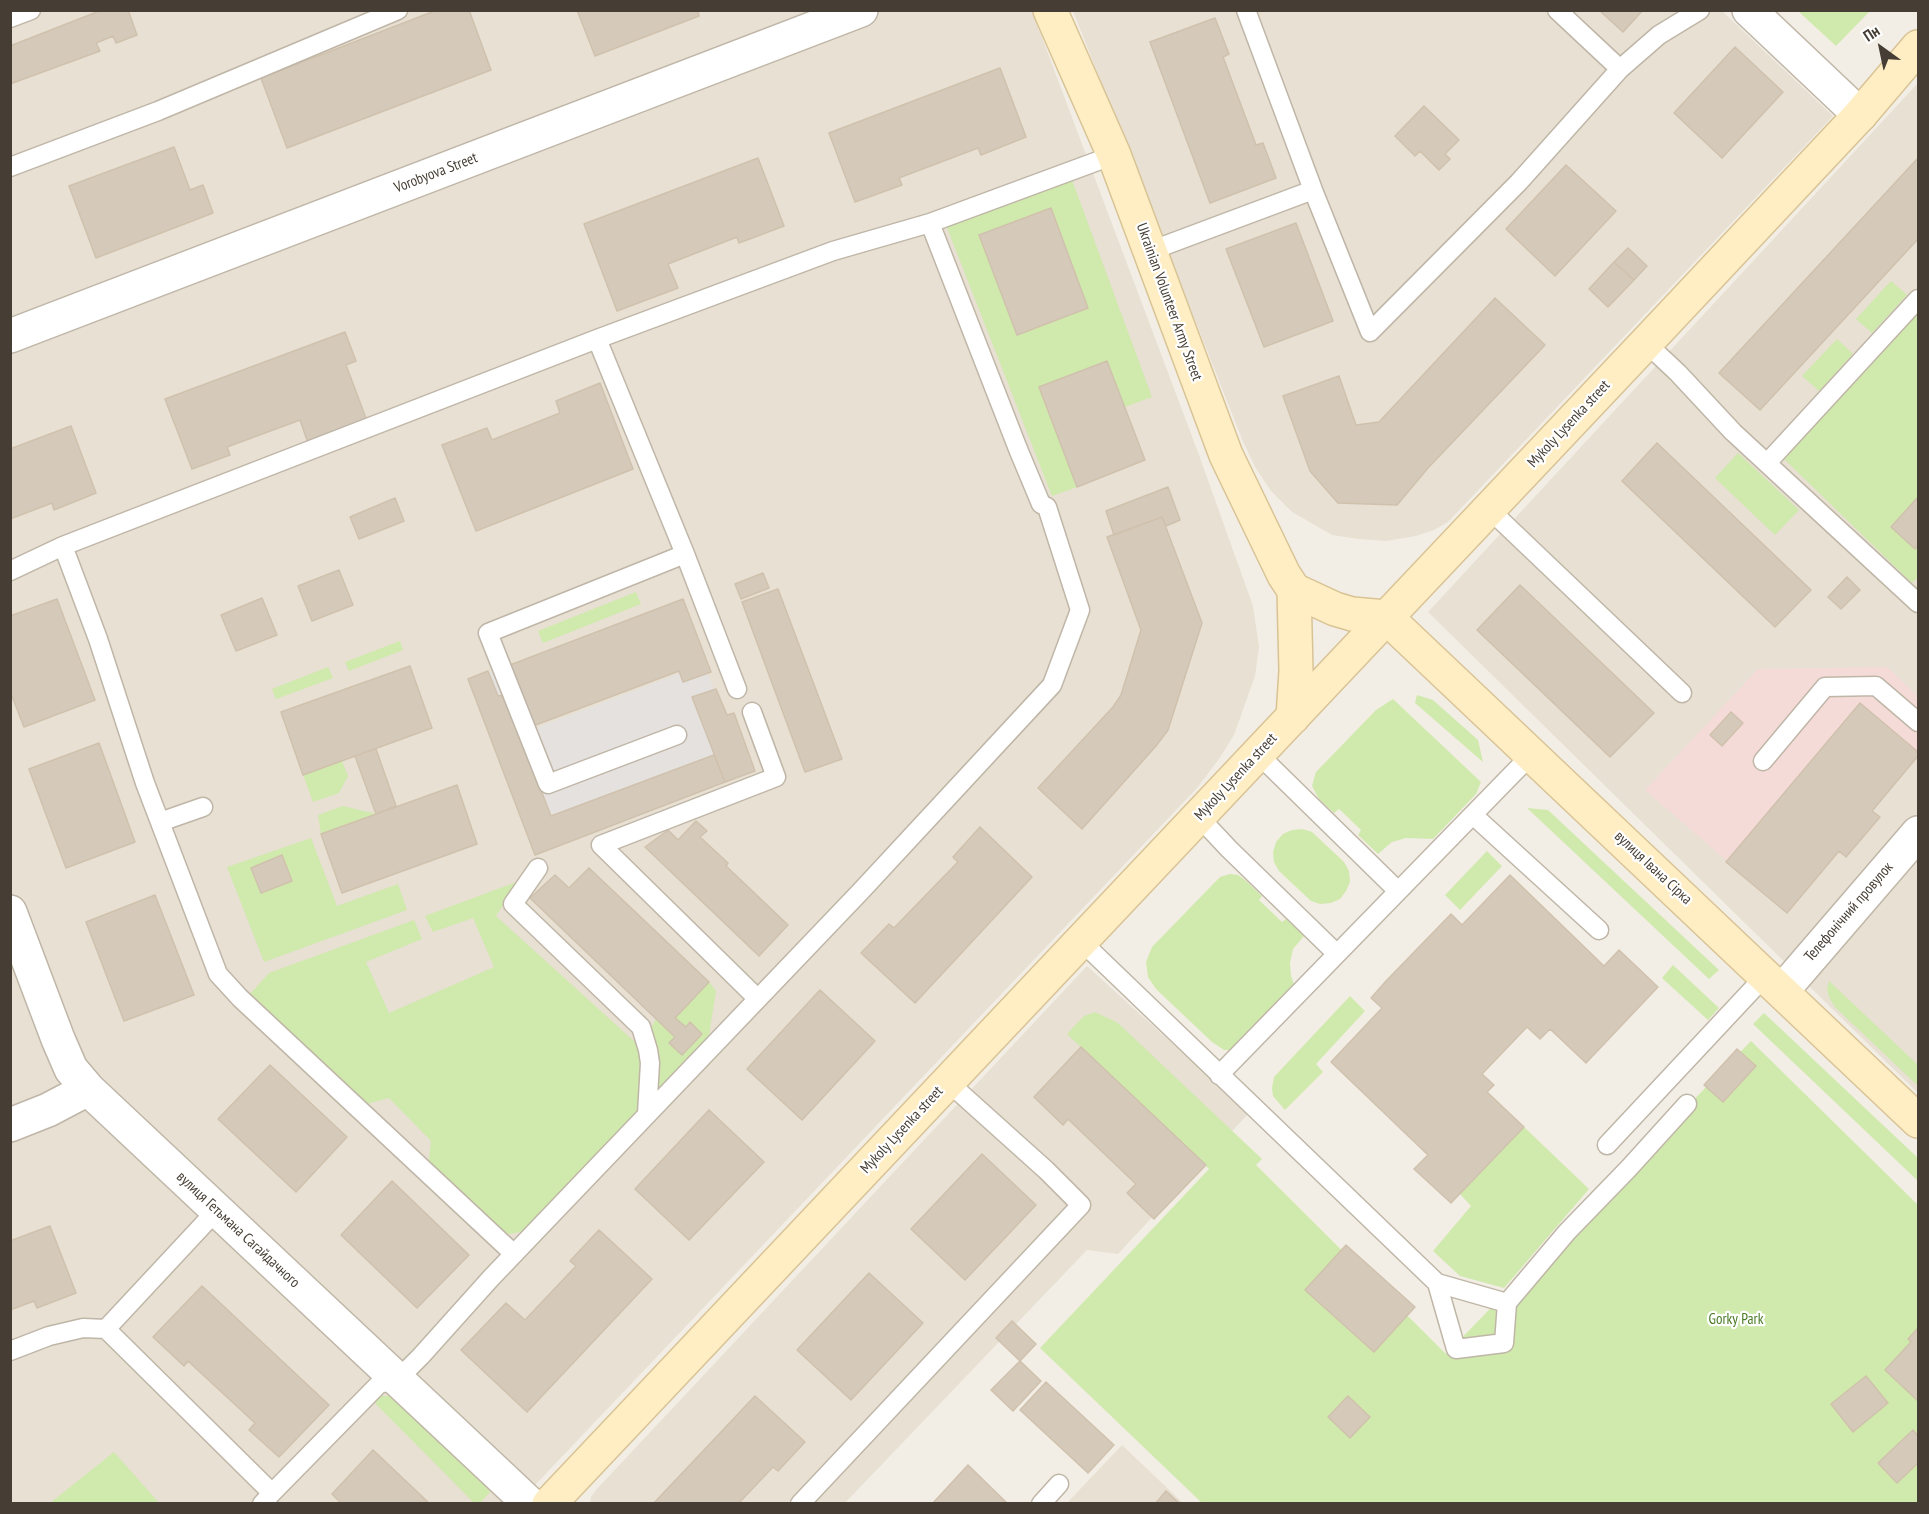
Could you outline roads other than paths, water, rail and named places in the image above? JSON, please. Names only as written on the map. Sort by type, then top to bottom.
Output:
[{"type":"street","name":"Vorobyova Street","points":[[10,336],[861,10]]},
{"type":"street","name":"Ukrainian Volunteer Army Street","points":[[1050,10],[1114,155],[1226,455],[1284,575],[1294,590],[1296,671],[1293,717]]},
{"type":"street","points":[[1749,10],[1860,115]]},
{"type":"street","name":"Mykoly Lysenka street","points":[[549,1503],[1646,343],[1860,115],[1918,47]]},
{"type":"street","points":[[1294,590],[1335,609],[1352,614],[1386,617]]},
{"type":"street","name":"вулиця Івана Сірка","points":[[1386,617],[1918,1121]]},
{"type":"street","name":"Телефонічний провулок","points":[[1774,983],[1918,833]]},
{"type":"street","name":"вулиця Гетьмана Сагайдачного","points":[[10,912],[18,954],[69,1064],[88,1089],[530,1503]]},
{"type":"street","points":[[10,1125],[48,1110],[88,1089]]},
{"type":"lane","points":[[10,18],[31,10]]},
{"type":"lane","points":[[10,166],[158,111],[398,10]]},
{"type":"lane","points":[[1246,10],[1313,190],[1370,332],[1519,182],[1620,69],[1659,35],[1700,10]]},
{"type":"lane","points":[[1557,10],[1620,69]]},
{"type":"lane","points":[[10,572],[63,546],[597,339],[833,251],[930,223],[1114,155]]},
{"type":"lane","points":[[1150,251],[1313,190]]},
{"type":"lane","points":[[10,1351],[49,1336],[83,1328],[106,1329],[267,1498],[379,1384],[398,1379],[1052,686],[1080,610],[1047,507],[1041,504],[1018,449],[930,223]]},
{"type":"lane","points":[[1767,463],[1918,299]]},
{"type":"lane","points":[[597,339],[737,689]]},
{"type":"lane","points":[[1646,343],[1733,432],[1918,603]]},
{"type":"lane","points":[[1489,509],[1682,693]]},
{"type":"lane","points":[[63,546],[98,639],[145,783],[218,974],[240,998],[514,1254]]},
{"type":"lane","points":[[677,735],[548,784],[488,633],[684,554]]},
{"type":"lane","points":[[1762,761],[1825,687],[1876,686],[1918,722]]},
{"type":"lane","points":[[752,712],[776,777],[601,845],[757,998]]},
{"type":"lane","points":[[1258,754],[1398,891]]},
{"type":"lane","points":[[1219,1075],[1532,754]]},
{"type":"lane","points":[[160,822],[203,807]]},
{"type":"lane","points":[[1473,815],[1599,930]]},
{"type":"lane","points":[[1198,816],[1337,954]]},
{"type":"lane","points":[[538,868],[513,904],[641,1027],[650,1063],[647,1114]]},
{"type":"lane","points":[[1081,940],[1437,1284],[1507,1303]]},
{"type":"lane","points":[[1607,1145],[1774,983]]},
{"type":"lane","points":[[800,1503],[1081,1205],[1046,1170],[948,1082]]},
{"type":"lane","points":[[1437,1284],[1456,1349],[1504,1343],[1507,1303],[1567,1232],[1688,1104]]},
{"type":"lane","points":[[106,1329],[216,1211]]},
{"type":"lane","points":[[1041,1503],[1059,1484]]},
{"type":"park label","name":"Gorky Park","points":[[1736,1320]]}]
